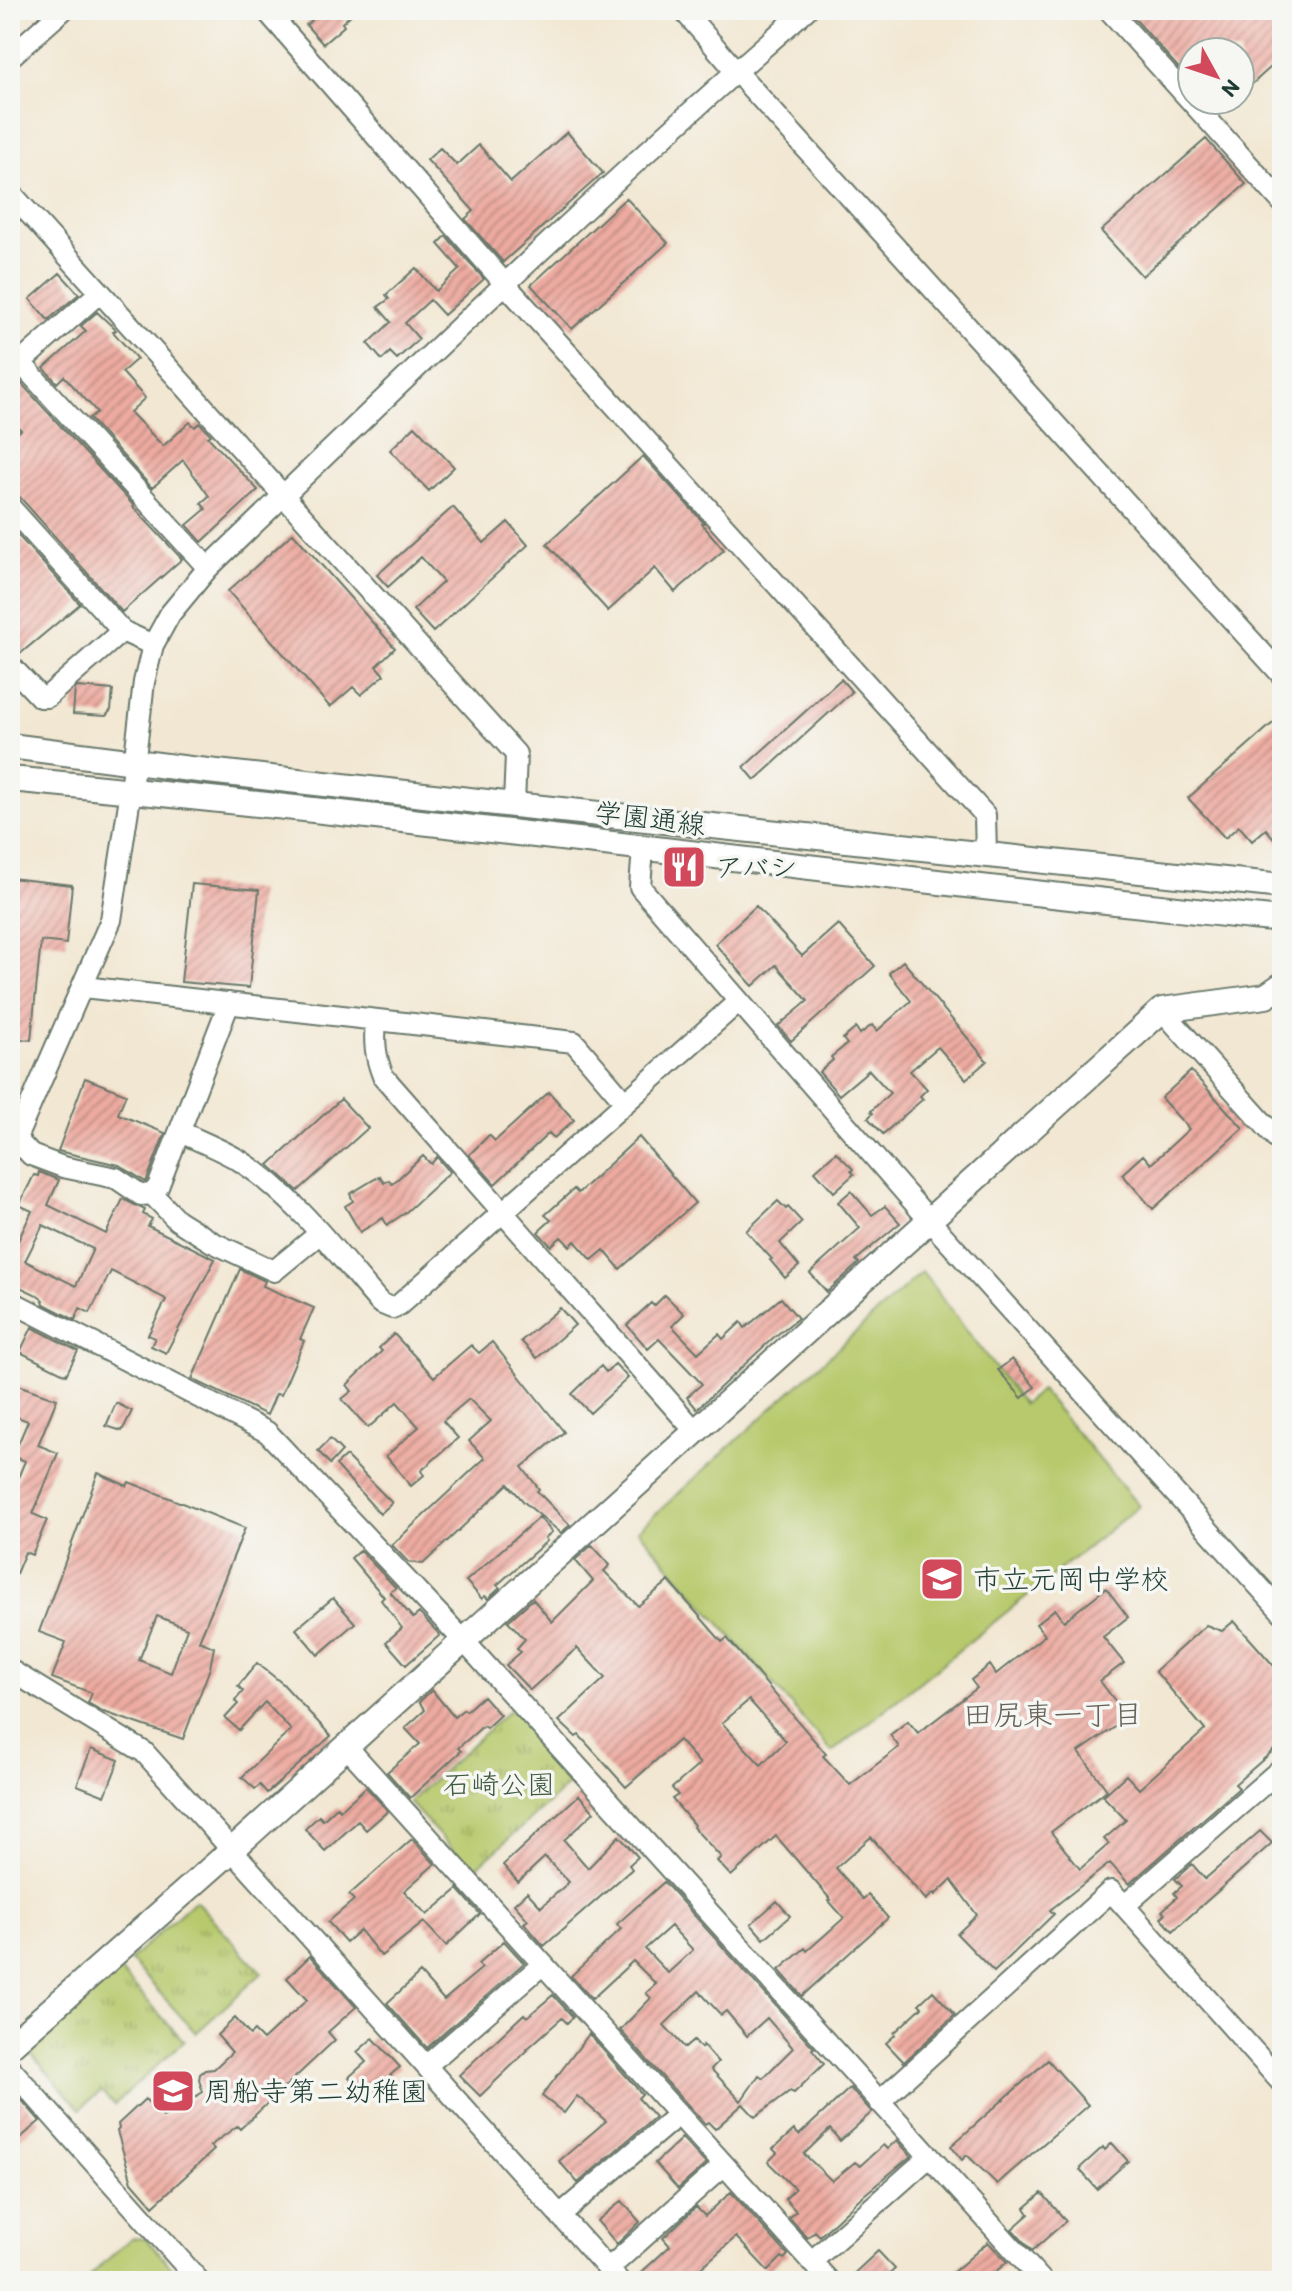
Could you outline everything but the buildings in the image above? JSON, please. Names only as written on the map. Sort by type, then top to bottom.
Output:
[{"type":"street","points":[[10,57],[63,10]]},
{"type":"street","points":[[266,10],[505,284],[985,815],[986,855]]},
{"type":"street","points":[[683,10],[1282,675]]},
{"type":"street","points":[[229,1003],[181,1132],[158,1187],[152,1194],[141,1195],[116,1178],[63,1167],[13,1145],[111,920],[144,682],[153,645],[170,614],[208,568],[505,284],[806,10]]},
{"type":"street","points":[[1109,10],[1282,202]]},
{"type":"street","points":[[10,192],[516,754],[514,805]]},
{"type":"street","points":[[99,293],[14,362],[208,568]]},
{"type":"street","points":[[10,507],[122,631],[153,645]]},
{"type":"street","points":[[10,665],[40,697],[47,697],[122,631]]},
{"type":"street","name":"学園通線","points":[[10,746],[514,805],[1282,886]]},
{"type":"street","name":"学園通線","points":[[10,779],[1282,920]]},
{"type":"street","points":[[643,848],[640,887],[929,1220],[1282,1612]]},
{"type":"street","points":[[10,2046],[232,1850],[1162,1010],[1266,996],[1282,985]]},
{"type":"street","points":[[83,987],[574,1042],[625,1102]]},
{"type":"street","points":[[181,1132],[240,1162],[294,1204],[380,1303],[392,1308],[739,1001]]},
{"type":"street","points":[[1162,1010],[1282,1144]]},
{"type":"street","points":[[376,1020],[374,1044],[383,1076],[695,1431]]},
{"type":"street","points":[[152,1194],[177,1220],[212,1242],[274,1271],[319,1234]]},
{"type":"street","points":[[10,1301],[267,1432],[463,1640],[1042,2281]]},
{"type":"street","points":[[10,1670],[144,1752],[614,2275],[724,2165]]},
{"type":"street","points":[[346,1746],[829,2281]]},
{"type":"street","points":[[1124,1906],[1282,1768]]},
{"type":"street","points":[[879,2102],[1111,1891],[1282,2083]]},
{"type":"street","points":[[426,2066],[543,1964]]},
{"type":"street","points":[[10,2068],[199,2281]]},
{"type":"street","points":[[560,2215],[679,2114]]},
{"type":"street","points":[[811,2262],[929,2157]]},
{"type":"green space","points":[[922,1272],[1023,1404],[1041,1390],[1139,1506],[832,1752],[638,1530]]},
{"type":"green space","name":"石崎公園","points":[[514,1706],[573,1774],[572,1782],[477,1867],[468,1867],[409,1802]]},
{"type":"green space","points":[[195,1900],[262,1973],[196,2033],[130,1960]]},
{"type":"green space","points":[[120,1971],[184,2041],[114,2105],[101,2091],[80,2109],[30,2053]]},
{"type":"green space","points":[[131,2238],[146,2239],[184,2281],[84,2281]]},
{"type":"place","name":"アバシ","points":[[684,867]]},
{"type":"place","name":"市立元岡中学校","points":[[942,1579]]},
{"type":"place","name":"周船寺第二幼稚園","points":[[173,2091]]},
{"type":"district","name":"田尻東一丁目","points":[[1053,1715]]}]
